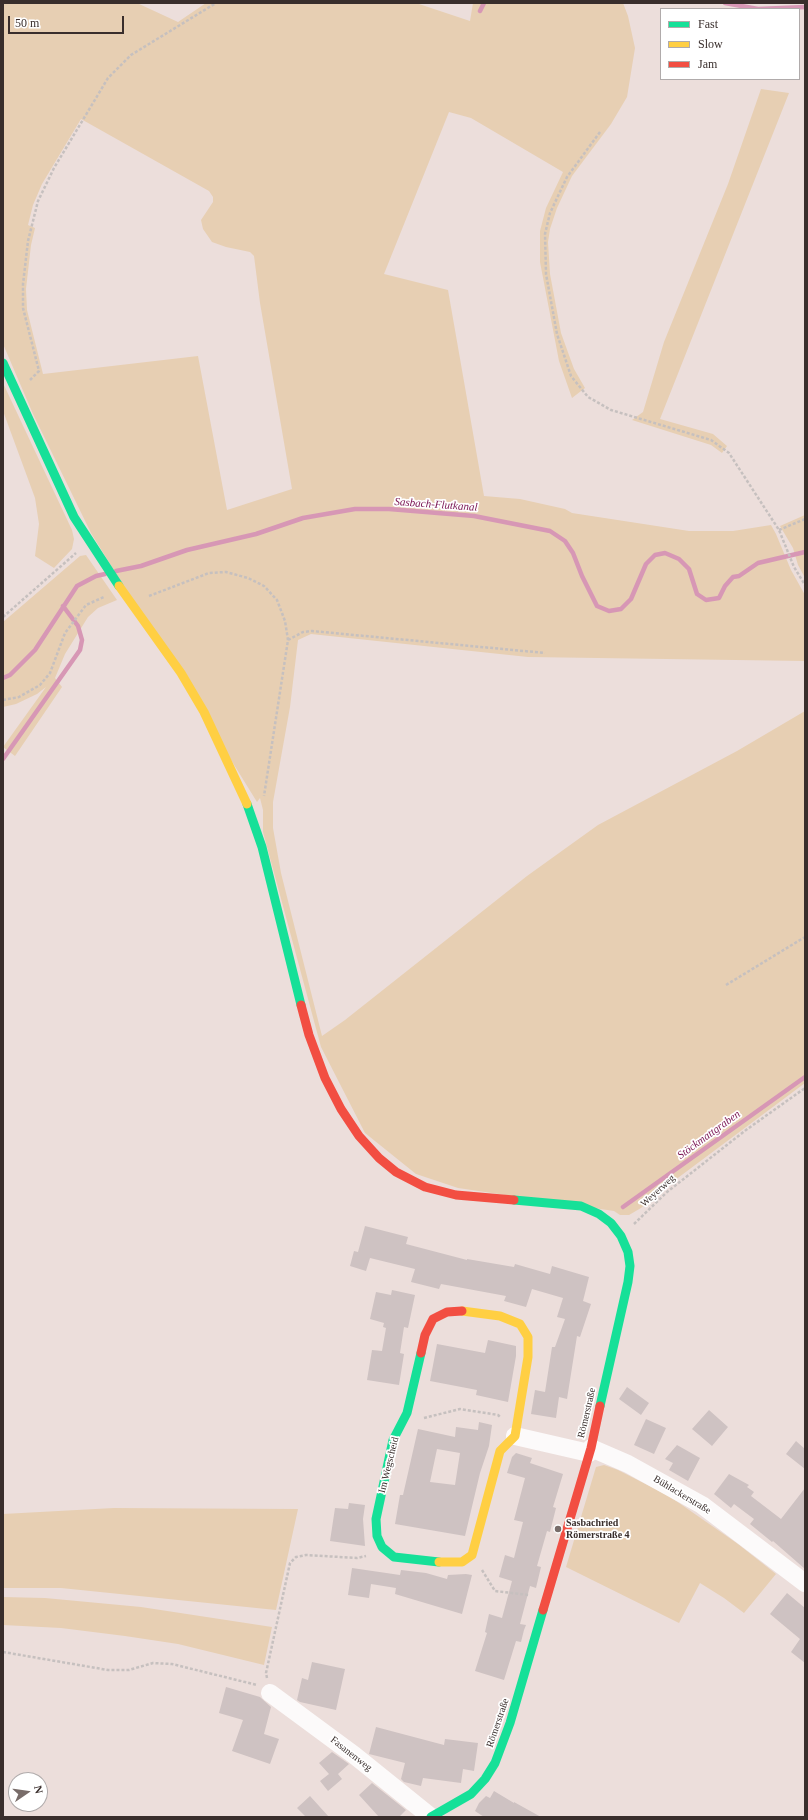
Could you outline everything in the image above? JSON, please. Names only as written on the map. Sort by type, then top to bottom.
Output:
[{"type":"street","name":"Römerstraße","points":[[3,363],[74,517],[120,589],[132,603],[181,673],[204,712],[253,818],[262,847],[309,1035],[325,1078],[341,1109],[359,1136],[379,1158],[396,1172],[410,1181],[441,1192],[456,1196],[545,1201],[581,1206],[600,1214],[611,1223],[621,1236],[629,1259],[628,1282],[590,1450],[548,1598],[510,1723],[495,1763],[485,1779],[471,1794],[450,1810],[431,1817]]},
{"type":"street","name":"Im Wegscheid","points":[[382,1547],[377,1536],[376,1519],[393,1440],[407,1413],[425,1335],[433,1319],[447,1312],[462,1311],[500,1316],[520,1324],[528,1337],[528,1356],[515,1436]]},
{"type":"street","points":[[382,1547],[394,1557],[434,1562],[462,1562],[472,1555],[475,1548],[500,1451],[515,1436],[590,1450]]},
{"type":"street","name":"Bühlackerstraße","points":[[590,1450],[628,1464],[702,1505],[805,1582]]},
{"type":"street","name":"Fasanenweg","points":[[270,1693],[354,1755],[431,1817]]},
{"type":"path","points":[[17,392],[39,371],[23,308],[23,284],[28,241],[38,201],[54,168],[108,78],[131,55],[216,3]]},
{"type":"path","points":[[600,132],[568,177],[550,213],[545,234],[546,274],[556,326],[571,376],[588,396],[611,410],[711,440],[729,453],[779,530],[786,544],[794,567],[805,585]]},
{"type":"path","points":[[779,530],[805,519]]},
{"type":"path","points":[[3,617],[89,542]]},
{"type":"path","points":[[132,603],[209,573],[226,572],[248,578],[264,586],[277,600],[285,621],[288,640],[264,795],[260,811],[253,818]]},
{"type":"path","points":[[3,700],[19,697],[40,685],[50,673],[65,633],[86,606],[120,589]]},
{"type":"path","points":[[288,640],[303,632],[312,631],[545,653]]},
{"type":"path","points":[[726,985],[805,937]]},
{"type":"path","name":"Weyerweg","points":[[621,1236],[667,1192],[746,1130],[805,1088]]},
{"type":"path","points":[[407,1413],[426,1419],[460,1409],[498,1415],[515,1436]]},
{"type":"path","points":[[270,1693],[266,1673],[290,1563],[296,1557],[306,1555],[357,1558],[370,1555],[382,1547]]},
{"type":"path","points":[[472,1555],[495,1591],[548,1598]]},
{"type":"path","points":[[3,1652],[108,1670],[129,1670],[153,1664],[172,1664],[256,1684],[270,1693]]},
{"type":"shaded area","points":[[3,3],[137,3],[178,22],[206,3],[416,3],[470,21],[473,3],[623,3],[628,16],[635,48],[627,97],[611,124],[572,176],[557,208],[550,229],[548,242],[550,274],[561,333],[574,369],[585,388],[572,398],[559,361],[540,262],[540,231],[546,208],[563,172],[471,118],[449,112],[384,274],[448,290],[484,496],[520,499],[565,509],[572,513],[689,531],[733,531],[771,525],[791,570],[805,595],[805,661],[528,657],[311,634],[298,640],[290,707],[273,802],[273,828],[281,873],[322,1036],[345,1020],[527,876],[598,825],[737,751],[805,711],[805,1083],[659,1192],[641,1208],[629,1215],[620,1215],[614,1211],[458,1188],[416,1174],[365,1133],[321,1047],[263,832],[263,810],[260,798],[257,802],[91,533],[33,414],[3,344]],"holes":[[[81,119],[209,191],[213,197],[213,202],[201,220],[203,229],[212,242],[226,247],[250,252],[254,256],[260,303],[292,489],[227,510],[198,356],[43,374],[27,310],[26,289],[31,245],[35,228],[28,225],[33,205],[42,184]]]},
{"type":"shaded area","points":[[761,89],[789,93],[660,419],[713,434],[727,446],[722,453],[711,445],[632,420],[643,412],[664,342],[728,184]]},
{"type":"shaded area","points":[[3,383],[72,530],[74,539],[72,549],[54,568],[35,556],[39,524],[35,498],[3,411]]},
{"type":"shaded area","points":[[805,515],[805,578],[798,565],[793,548],[780,526]]},
{"type":"shaded area","points":[[86,555],[117,600],[98,608],[88,617],[65,654],[55,678],[62,687],[15,756],[3,747],[46,687],[37,694],[16,704],[3,707],[3,622],[80,556]]},
{"type":"shaded area","points":[[604,1465],[618,1470],[669,1496],[738,1544],[776,1574],[744,1613],[700,1583],[679,1623],[566,1567],[596,1467]]},
{"type":"shaded area","points":[[114,1508],[298,1509],[276,1610],[61,1588],[3,1588],[3,1514]]},
{"type":"shaded area","points":[[3,1597],[45,1598],[141,1607],[272,1627],[264,1665],[178,1644],[61,1628],[3,1625]]},
{"type":"building","points":[[365,1226],[408,1237],[406,1244],[467,1260],[514,1267],[515,1264],[550,1274],[552,1266],[589,1277],[583,1301],[591,1304],[580,1337],[577,1336],[567,1399],[559,1397],[556,1418],[531,1414],[535,1390],[545,1392],[552,1347],[555,1347],[565,1319],[557,1317],[563,1298],[532,1289],[526,1307],[504,1301],[506,1296],[441,1284],[439,1289],[411,1282],[415,1269],[370,1258],[366,1271],[350,1266],[354,1251],[358,1252]]},
{"type":"building","points":[[392,1290],[415,1295],[408,1328],[404,1327],[400,1353],[404,1354],[399,1385],[367,1380],[372,1350],[382,1351],[386,1328],[383,1327],[384,1323],[370,1319],[376,1292],[391,1295]]},
{"type":"building","points":[[488,1340],[516,1346],[516,1356],[508,1402],[476,1395],[477,1390],[430,1381],[437,1344],[485,1353]]},
{"type":"building","points":[[627,1387],[649,1403],[641,1415],[619,1399]]},
{"type":"building","points":[[709,1410],[728,1427],[712,1446],[692,1429]]},
{"type":"building","points":[[646,1419],[666,1428],[654,1454],[634,1445]]},
{"type":"building","points":[[479,1422],[492,1425],[489,1446],[480,1473],[465,1536],[395,1524],[400,1495],[403,1495],[418,1429],[455,1437],[456,1427],[478,1430]],"holes":[[[437,1449],[460,1453],[455,1485],[430,1482]]]},
{"type":"building","points":[[796,1441],[805,1449],[805,1469],[786,1454]]},
{"type":"building","points":[[677,1445],[700,1458],[688,1481],[669,1470],[673,1463],[665,1459]]},
{"type":"building","points":[[516,1453],[532,1458],[530,1463],[563,1474],[553,1507],[556,1508],[550,1532],[547,1531],[537,1566],[541,1567],[536,1588],[530,1586],[520,1624],[526,1625],[521,1642],[516,1641],[504,1680],[475,1671],[487,1633],[485,1632],[489,1614],[502,1618],[512,1581],[499,1577],[505,1555],[514,1558],[523,1522],[514,1520],[525,1478],[507,1473],[512,1457]]},
{"type":"building","points":[[729,1474],[749,1485],[747,1487],[754,1492],[751,1496],[781,1519],[805,1488],[805,1569],[773,1541],[772,1542],[750,1524],[754,1519],[734,1504],[731,1508],[714,1494]]},
{"type":"building","points":[[349,1503],[365,1505],[363,1519],[365,1546],[330,1541],[335,1508],[348,1509]]},
{"type":"building","points":[[352,1568],[400,1575],[401,1570],[426,1573],[447,1579],[448,1575],[472,1575],[462,1614],[395,1594],[396,1588],[371,1584],[369,1598],[348,1595]]},
{"type":"building","points":[[787,1593],[805,1608],[805,1663],[791,1652],[800,1639],[770,1614]]},
{"type":"building","points":[[312,1662],[345,1669],[336,1710],[297,1700],[302,1678],[308,1680]]},
{"type":"building","points":[[226,1687],[260,1697],[271,1707],[264,1734],[279,1739],[270,1764],[232,1751],[243,1720],[219,1713]]},
{"type":"building","points":[[376,1727],[444,1745],[445,1739],[478,1743],[474,1771],[463,1769],[461,1783],[423,1778],[421,1786],[404,1782],[401,1779],[405,1763],[369,1754]]},
{"type":"building","points":[[332,1752],[349,1764],[338,1774],[342,1779],[328,1791],[320,1781],[329,1774],[319,1763]]},
{"type":"building","points":[[372,1783],[406,1810],[399,1817],[379,1817],[359,1795]]},
{"type":"building","points":[[494,1791],[541,1817],[484,1817],[475,1811],[479,1803],[486,1796],[490,1798]]},
{"type":"building","points":[[310,1796],[329,1817],[306,1817],[297,1808]]},
{"type":"waterway","points":[[480,11],[484,3]]},
{"type":"waterway","points":[[725,3],[752,8]]},
{"type":"waterway","points":[[782,8],[805,7]]},
{"type":"waterway","name":"Sasbach-Flutkanal","points":[[116,571],[141,566],[187,550],[256,534],[303,518],[355,509],[389,509],[474,516],[550,531],[565,541],[573,553],[582,576],[597,606],[609,611],[621,609],[631,599],[646,564],[655,555],[665,553],[679,559],[689,569],[697,594],[706,600],[719,598],[725,586],[733,577],[739,576],[758,563],[805,552]]},
{"type":"waterway","name":"Sasbach-Flutkanal","points":[[3,678],[10,675],[35,650],[77,586],[96,576],[105,574]]},
{"type":"waterway","points":[[3,759],[80,650],[82,640],[78,626],[63,606]]},
{"type":"waterway","name":"Stöckmattgraben","points":[[623,1207],[805,1077]]},
{"type":"traffic: fast","points":[[3,363],[74,517],[119,586]]},
{"type":"traffic: fast","points":[[247,804],[262,847],[301,1005]]},
{"type":"traffic: fast","points":[[514,1200],[581,1206],[599,1214],[611,1223],[621,1236],[628,1252],[630,1266],[628,1282],[600,1406]]},
{"type":"traffic: fast","points":[[421,1353],[407,1413],[393,1440],[376,1519],[377,1536],[382,1547],[394,1557],[439,1562]]},
{"type":"traffic: fast","points":[[431,1817],[471,1794],[485,1779],[495,1763],[510,1723],[543,1610]]},
{"type":"traffic: slow","points":[[119,586],[181,673],[204,712],[247,804]]},
{"type":"traffic: slow","points":[[439,1562],[462,1562],[472,1555],[500,1451],[515,1436],[528,1357],[528,1337],[520,1324],[500,1316],[462,1311]]},
{"type":"traffic: jam","points":[[301,1005],[309,1035],[325,1078],[341,1109],[359,1136],[379,1158],[396,1172],[425,1187],[456,1195],[514,1200]]},
{"type":"traffic: jam","points":[[421,1353],[425,1335],[433,1319],[447,1312],[462,1311]]},
{"type":"traffic: jam","points":[[543,1610],[591,1448],[600,1406]]},
{"type":"place","name":"Sasbachried Römerstraße 4","points":[[558,1529]]}]
